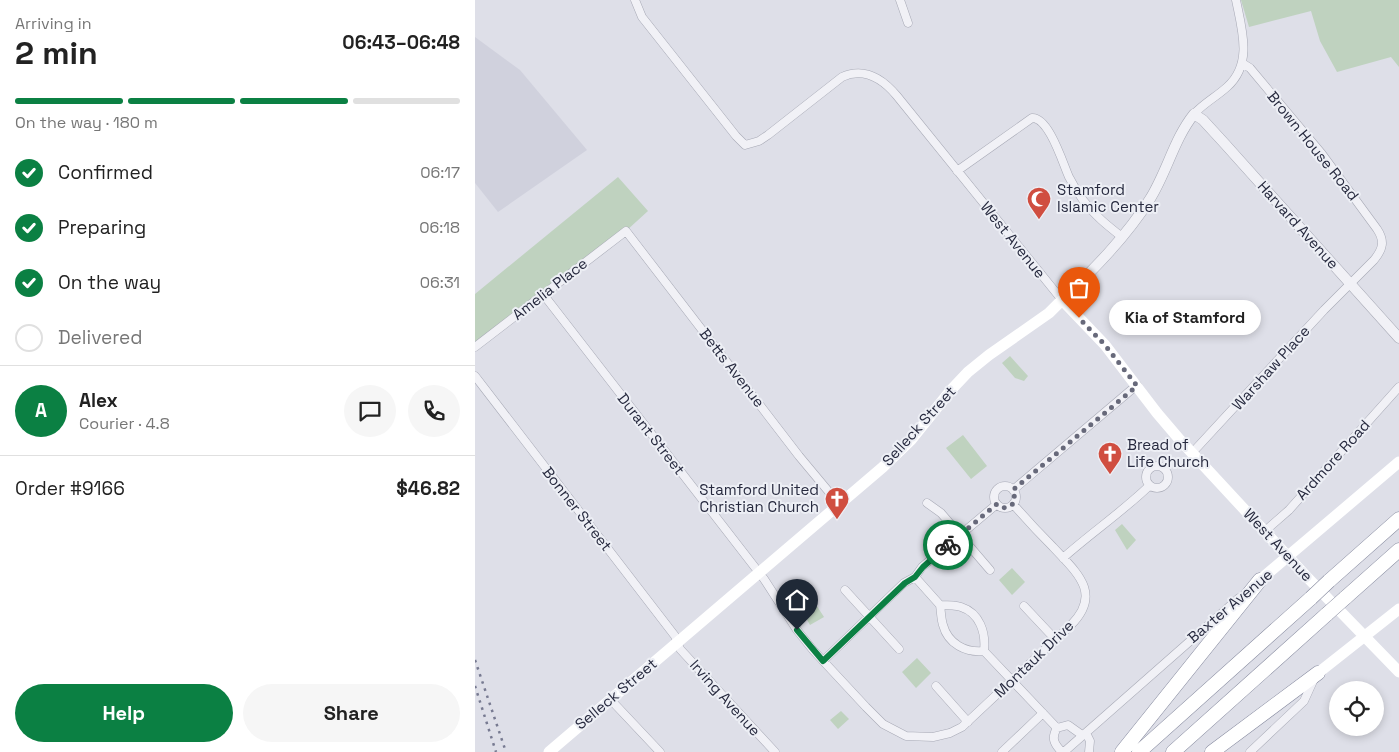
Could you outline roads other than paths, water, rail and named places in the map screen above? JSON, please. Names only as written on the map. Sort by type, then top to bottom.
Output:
[{"type":"highway","points":[[1139,752],[1399,519]]},
{"type":"highway","points":[[1173,752],[1399,550]]},
{"type":"highway","points":[[1122,752],[1260,580]]},
{"type":"highway","points":[[1212,752],[1318,673]]},
{"type":"main road","name":"West Avenue","points":[[1062,300],[1105,345],[1167,425],[1192,453],[1399,672]]},
{"type":"main road","name":"Selleck Street","points":[[549,752],[901,451],[968,372],[1049,312],[1062,300]]},
{"type":"main road","name":"Baxter Avenue","points":[[1260,580],[1399,462]]},
{"type":"main road","points":[[1318,673],[1399,609]]},
{"type":"street","name":"West Avenue","points":[[635,0],[643,17],[745,145],[759,141],[768,135],[842,77],[849,74],[862,72],[888,86],[1062,300]]},
{"type":"street","points":[[900,0],[908,22]]},
{"type":"street","points":[[1236,0],[1244,44],[1243,63]]},
{"type":"street","name":"Selleck Street","points":[[1062,300],[1106,257],[1122,237],[1150,199],[1182,132],[1194,114],[1231,83],[1243,63]]},
{"type":"street","name":"Brown House Road","points":[[1243,63],[1251,68],[1316,147],[1381,236],[1383,245],[1380,251],[1350,284]]},
{"type":"street","name":"Harvard Avenue","points":[[1194,114],[1203,120],[1225,144],[1399,338]]},
{"type":"street","points":[[957,171],[1032,118],[1040,119],[1061,155],[1069,178],[1083,200],[1099,218],[1122,237]]},
{"type":"street","name":"Amelia Place","points":[[475,347],[626,231]]},
{"type":"street","name":"Betts Avenue","points":[[626,231],[799,456],[839,504]]},
{"type":"street","name":"Warshaw Place","points":[[1192,453],[1350,284]]},
{"type":"street","name":"Durant Street","points":[[543,294],[759,573],[797,630],[823,661],[866,707],[891,729],[906,736],[915,737],[933,737],[950,733]]},
{"type":"street","name":"Bonner Street","points":[[475,376],[678,642]]},
{"type":"street","points":[[1013,490],[1137,386]]},
{"type":"street","name":"Ardmore Road","points":[[1265,531],[1289,510],[1399,387]]},
{"type":"street","points":[[1005,486],[1013,490],[1015,500],[1013,504],[1005,508],[997,504],[994,495],[1000,487],[1005,486]]},
{"type":"street","points":[[1063,558],[1081,541],[1115,517],[1149,486]]},
{"type":"street","points":[[927,503],[941,513],[990,570]]},
{"type":"street","points":[[823,661],[905,583],[915,577],[923,567],[997,504]]},
{"type":"street","name":"Montauk Drive","points":[[950,733],[969,722],[1077,619],[1085,600],[1080,577],[1013,504]]},
{"type":"street","points":[[915,577],[941,605],[942,623],[951,639],[964,649],[984,651]]},
{"type":"street","name":"Baxter Avenue","points":[[1063,752],[1260,580]]},
{"type":"street","points":[[845,590],[899,650]]},
{"type":"street","points":[[941,605],[965,609],[978,620],[983,630],[984,651],[1057,728]]},
{"type":"street","points":[[1024,606],[1055,640]]},
{"type":"street","name":"Irving Avenue","points":[[678,642],[681,649],[775,752]]},
{"type":"street","points":[[1250,752],[1304,701],[1318,673]]},
{"type":"street","points":[[936,686],[969,722]]},
{"type":"street","points":[[610,699],[660,752]]},
{"type":"street","points":[[1002,752],[1043,713]]},
{"type":"street","points":[[1063,752],[1053,739],[1054,732],[1057,728],[1068,724],[1084,734],[1090,741],[1089,752]]},
{"type":"railway","points":[[475,660],[506,752]]},
{"type":"railway","points":[[475,686],[496,752]]},
{"type":"place","name":"Stamford Islamic Center","points":[[1039,220]]},
{"type":"place","name":"Kia of Stamford","points":[[1079,318]]},
{"type":"place","name":"Bread of Life Church","points":[[1110,475]]},
{"type":"place","name":"Stamford United Christian Church","points":[[837,520]]}]
